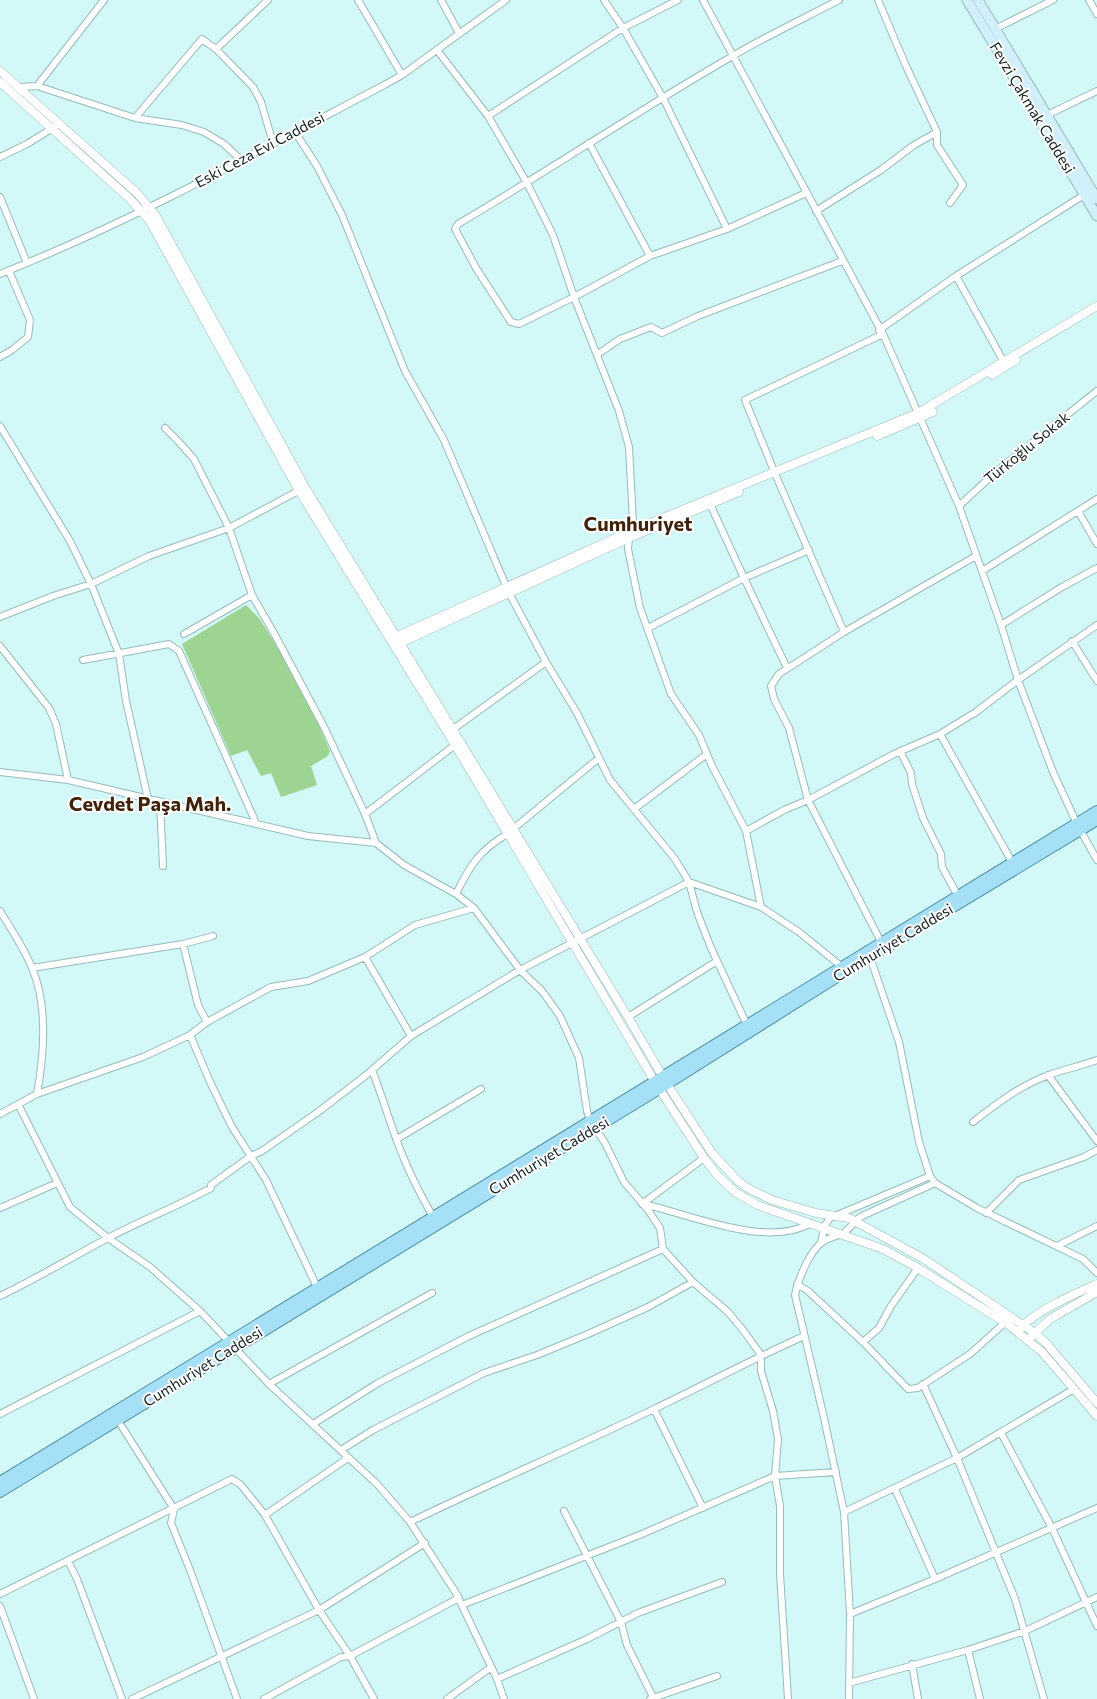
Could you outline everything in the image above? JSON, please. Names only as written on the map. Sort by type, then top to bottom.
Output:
[{"type":"main road","name":"Fevzi Çakmak Caddesi","points":[[967,0],[1097,216]]},
{"type":"main road","points":[[978,0],[1097,199]]},
{"type":"main road","name":"Cumhuriyet Caddesi","points":[[0,1492],[116,1416],[231,1345],[870,957],[1079,827],[1097,812]]},
{"type":"main road","name":"Cumhuriyet Caddesi","points":[[661,1083],[746,1024],[1012,862],[1079,827],[1097,820]]},
{"type":"main road","name":"Cumhuriyet Caddesi","points":[[231,1345],[317,1288],[593,1124]]},
{"type":"main road","name":"Cumhuriyet Caddesi","points":[[0,1482],[116,1416]]},
{"type":"street","points":[[216,49],[268,0]]},
{"type":"street","points":[[358,0],[402,75]]},
{"type":"street","points":[[441,0],[459,33]]},
{"type":"street","name":"Eski Ceza Evi Caddesi","points":[[0,274],[146,209],[242,161],[402,75],[496,3],[506,0]]},
{"type":"street","points":[[604,0],[623,28],[663,98],[727,229]]},
{"type":"street","points":[[488,116],[623,28],[678,0]]},
{"type":"street","points":[[703,0],[881,332],[959,506],[1001,625],[1018,680],[1053,772],[1097,860]]},
{"type":"street","points":[[806,193],[727,229],[650,256],[519,324],[511,322],[476,268],[455,229],[458,224],[527,184],[589,143],[732,56],[839,0]]},
{"type":"street","points":[[878,0],[936,132],[936,145],[963,185],[950,203]]},
{"type":"street","points":[[995,29],[1053,0]]},
{"type":"street","points":[[1089,0],[1097,14]]},
{"type":"street","points":[[37,86],[101,2]]},
{"type":"street","points":[[135,118],[202,40],[216,49],[253,87],[261,102],[273,143]]},
{"type":"street","points":[[437,50],[488,116],[527,184],[553,235],[574,297],[598,354],[619,411],[629,447],[633,522],[628,549],[640,608],[671,694],[699,735],[746,831],[761,907]]},
{"type":"street","points":[[0,70],[137,193],[146,209],[149,220],[302,489],[452,730],[510,832]]},
{"type":"street","points":[[0,82],[146,209]]},
{"type":"street","points":[[19,87],[37,86],[135,118],[182,125],[204,132],[224,144],[242,161]]},
{"type":"street","points":[[1047,115],[1097,91]]},
{"type":"street","points":[[0,156],[53,129],[60,123]]},
{"type":"street","points":[[295,132],[317,166],[342,216],[405,371],[444,440],[507,590],[546,662],[577,713],[610,780],[675,859],[689,882],[696,912],[746,1024]]},
{"type":"street","points":[[816,211],[936,132]]},
{"type":"street","points":[[589,143],[650,256]]},
{"type":"street","points":[[844,632],[745,400],[881,332],[956,276],[1084,195]]},
{"type":"street","points":[[0,197],[27,263]]},
{"type":"street","points":[[598,354],[620,339],[651,327],[662,333],[698,316],[842,261]]},
{"type":"street","points":[[0,357],[28,337],[30,320],[9,270]]},
{"type":"street","points":[[956,276],[1005,364]]},
{"type":"street","points":[[395,641],[630,535],[919,416],[1097,306]]},
{"type":"street","points":[[1005,364],[1097,311]]},
{"type":"street","name":"Türkoğlu Sokak","points":[[959,506],[998,470],[1097,391]]},
{"type":"street","points":[[0,426],[70,541],[91,584],[120,654],[126,701],[148,799]]},
{"type":"street","points":[[164,428],[178,440],[194,459],[229,528],[252,595],[325,729],[365,814],[376,843],[404,865],[456,894],[474,908],[520,970],[542,991],[560,1016],[579,1058],[587,1110],[593,1124],[605,1143],[624,1182],[648,1210],[660,1228],[663,1249],[693,1282],[728,1312],[743,1330],[760,1356],[761,1371],[773,1411],[778,1439],[775,1476],[780,1506],[780,1574],[788,1699]]},
{"type":"street","points":[[630,535],[710,504],[775,474]]},
{"type":"street","points":[[0,617],[53,596],[91,584],[149,556],[229,528],[302,489]]},
{"type":"street","points":[[982,570],[1097,499]]},
{"type":"street","points":[[710,504],[787,668]]},
{"type":"street","points":[[1078,511],[1097,544]]},
{"type":"street","points":[[648,628],[744,578],[809,550]]},
{"type":"street","points":[[881,942],[808,800],[789,728],[774,699],[771,686],[779,674],[787,668],[844,632],[976,556]]},
{"type":"street","points":[[1001,625],[1062,587],[1097,568]]},
{"type":"street","points":[[184,634],[252,595]]},
{"type":"street","points":[[746,831],[900,751],[940,734],[976,712],[1072,641],[1097,625]]},
{"type":"street","points":[[395,641],[455,746],[576,941],[704,1158],[726,1184],[746,1199],[768,1209],[883,1249],[1009,1320],[1024,1325],[1052,1350],[1097,1403]]},
{"type":"street","points":[[1072,641],[1097,682]]},
{"type":"street","points":[[83,660],[169,644],[179,651],[256,823]]},
{"type":"street","points":[[0,646],[49,708],[56,724],[68,780]]},
{"type":"street","points":[[452,730],[546,662]]},
{"type":"street","points":[[940,734],[1012,862]]},
{"type":"street","points":[[365,814],[455,746]]},
{"type":"street","points":[[900,751],[911,773],[912,784],[923,818],[941,854],[942,867],[958,896]]},
{"type":"street","points":[[634,809],[707,754]]},
{"type":"street","points":[[456,894],[469,868],[485,849],[510,832],[599,758]]},
{"type":"street","points":[[0,772],[68,780],[308,836],[376,843]]},
{"type":"street","points":[[160,802],[163,866]]},
{"type":"street","points":[[0,1296],[38,1278],[108,1238],[184,1203],[211,1188],[211,1185],[251,1156],[262,1152],[318,1112],[372,1070],[411,1036],[520,970],[689,882],[761,907],[799,932],[841,966]]},
{"type":"street","points":[[0,1114],[37,1094],[143,1057],[190,1035],[207,1022],[271,987],[308,981],[365,957],[415,925],[474,908]]},
{"type":"street","points":[[0,911],[32,968],[40,996],[43,1053],[37,1094]]},
{"type":"street","points":[[32,968],[183,944],[213,936]]},
{"type":"street","points":[[576,941],[628,1017],[661,1083],[712,1153],[738,1181],[749,1189],[772,1200],[816,1213],[849,1218],[924,1259],[1009,1320],[1018,1332],[1042,1352],[1097,1416]]},
{"type":"street","points":[[183,944],[198,1005],[207,1022]]},
{"type":"street","points":[[365,957],[411,1036]]},
{"type":"street","points":[[870,957],[899,1042],[919,1142],[930,1176],[935,1183],[986,1213],[1083,1259],[1097,1273]]},
{"type":"street","points":[[628,1017],[717,961]]},
{"type":"street","points":[[190,1035],[232,1127],[266,1180],[317,1288]]},
{"type":"street","points":[[973,1122],[1005,1097],[1048,1075],[1083,1066],[1097,1060]]},
{"type":"street","points":[[372,1070],[384,1098],[397,1139],[420,1193],[434,1217]]},
{"type":"street","points":[[1048,1075],[1097,1141]]},
{"type":"street","points":[[397,1139],[481,1089]]},
{"type":"street","points":[[18,1104],[70,1207],[108,1238],[150,1267],[200,1312],[269,1384],[377,1484],[410,1522],[459,1598],[490,1668],[497,1679],[504,1699]]},
{"type":"street","points":[[986,1213],[1019,1180],[1084,1157],[1097,1150]]},
{"type":"street","points":[[642,1204],[704,1158]]},
{"type":"street","points":[[821,1242],[827,1221],[836,1215],[930,1176]]},
{"type":"street","points":[[0,1208],[58,1183]]},
{"type":"street","points":[[849,1699],[850,1614],[844,1512],[824,1418],[794,1295],[812,1252],[821,1242],[841,1234],[852,1226],[854,1221],[935,1183]]},
{"type":"street","points":[[642,1204],[736,1229],[784,1233],[800,1230],[811,1224]]},
{"type":"street","points":[[1057,1246],[1097,1226]]},
{"type":"street","points":[[313,1424],[378,1383],[469,1336],[663,1249]]},
{"type":"street","points":[[863,1342],[879,1328],[891,1306],[918,1268]]},
{"type":"street","points":[[341,1450],[373,1430],[484,1373],[537,1355],[588,1334],[648,1307],[693,1282]]},
{"type":"street","points":[[797,1284],[808,1291],[863,1342],[908,1389],[918,1388],[970,1354],[1009,1320]]},
{"type":"street","points":[[1018,1332],[1024,1325],[1044,1311],[1097,1284]]},
{"type":"street","points":[[1029,1340],[1034,1332],[1050,1319],[1097,1292]]},
{"type":"street","points":[[269,1384],[432,1293]]},
{"type":"street","points":[[0,1414],[200,1312]]},
{"type":"street","points":[[410,1522],[484,1486],[654,1409],[804,1336]]},
{"type":"street","points":[[923,1384],[957,1458],[1015,1599],[1044,1699]]},
{"type":"street","points":[[844,1512],[957,1458],[1074,1389]]},
{"type":"street","points":[[654,1409],[703,1508]]},
{"type":"street","points":[[116,1416],[174,1508],[171,1523],[237,1699]]},
{"type":"street","points":[[1001,1433],[1052,1528],[1097,1626]]},
{"type":"street","points":[[264,1515],[348,1458]]},
{"type":"street","points":[[462,1605],[703,1508],[775,1476],[836,1472]]},
{"type":"street","points":[[0,1594],[232,1478],[241,1485],[264,1515],[374,1699]]},
{"type":"street","points":[[894,1489],[935,1579]]},
{"type":"street","points":[[850,1614],[1097,1508]]},
{"type":"street","points":[[564,1511],[621,1622],[626,1645],[652,1699],[717,1676]]},
{"type":"street","points":[[132,1699],[320,1610],[425,1543]]},
{"type":"street","points":[[68,1561],[77,1579],[122,1699]]},
{"type":"street","points":[[497,1679],[638,1613],[722,1582]]},
{"type":"street","points":[[849,1683],[968,1650],[1025,1631],[1097,1597]]},
{"type":"street","points":[[264,1699],[459,1598]]},
{"type":"street","points":[[0,1606],[34,1699]]},
{"type":"street","points":[[968,1650],[980,1699]]},
{"type":"street","points":[[912,1664],[918,1699]]},
{"type":"street","points":[[447,1699],[490,1668]]},
{"type":"green space","points":[[246,605],[259,618],[285,659],[317,721],[330,751],[328,756],[311,766],[317,785],[281,797],[271,773],[261,776],[247,750],[231,756],[182,644]]},
{"type":"district","name":"Cumhuriyet","points":[[638,524]]},
{"type":"district","name":"Cevdet Paşa Mah.","points":[[150,804]]}]
